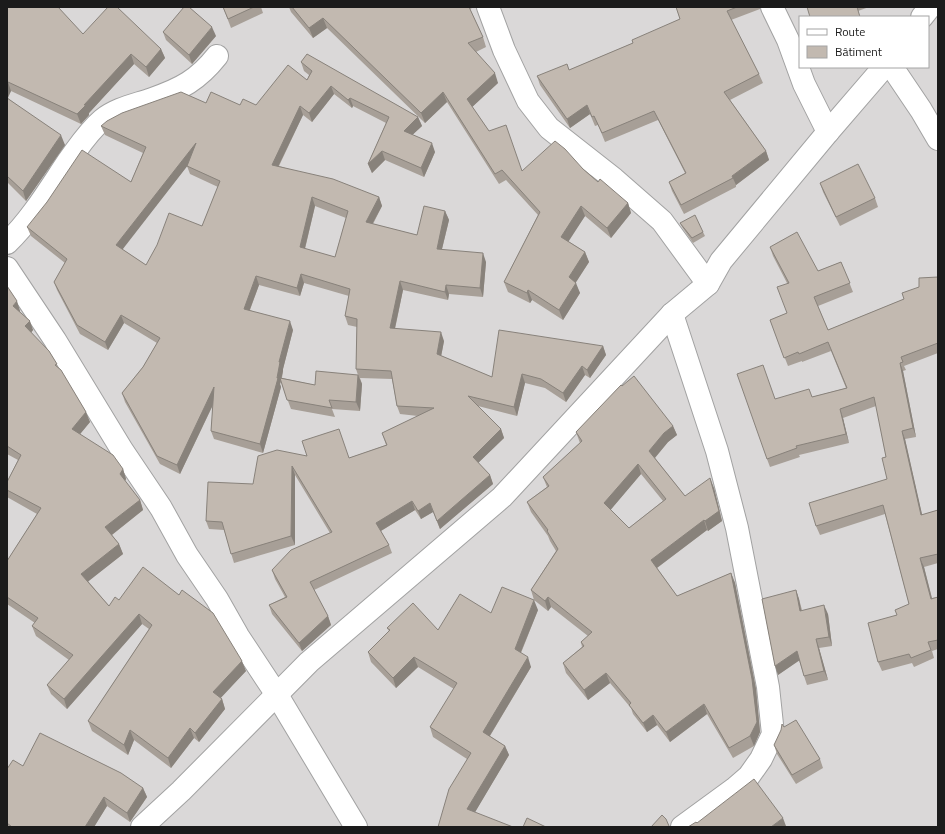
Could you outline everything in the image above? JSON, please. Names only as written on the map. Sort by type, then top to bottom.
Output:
[{"type":"street","points":[[488,7],[504,50],[528,101],[549,128],[614,179],[662,221],[708,284]]},
{"type":"street","points":[[772,7],[788,40],[804,84],[828,132]]},
{"type":"street","points":[[923,16],[930,7]]},
{"type":"street","points":[[7,243],[32,215],[86,136],[104,120],[124,107],[174,91],[192,81],[207,69],[217,56]]},
{"type":"street","points":[[142,827],[181,791],[309,662],[502,497],[672,314],[708,284],[721,261],[883,68]]},
{"type":"street","points":[[893,68],[921,110],[938,140]]},
{"type":"street","points":[[7,268],[55,340],[122,450],[157,501],[187,555],[217,599],[238,636],[277,695],[356,827]]},
{"type":"street","points":[[672,314],[717,451],[737,528],[768,687],[773,734],[761,759],[749,776],[734,789],[682,827]]},
{"type":"shaded area","points":[[7,7],[938,7],[938,827],[7,827]]},
{"type":"building","points":[[7,7],[58,7],[83,34],[108,7],[117,7],[161,49],[146,67],[131,54],[77,114],[8,82],[7,83]]},
{"type":"building","points":[[184,7],[189,7],[212,27],[189,55],[163,32]]},
{"type":"building","points":[[223,7],[254,7],[228,19]]},
{"type":"building","points":[[292,7],[469,7],[483,37],[468,43],[495,73],[467,99],[489,131],[506,125],[522,171],[555,141],[598,182],[600,179],[628,203],[607,228],[581,206],[561,237],[585,252],[569,277],[576,283],[559,310],[528,290],[527,293],[504,282],[540,212],[502,170],[495,174],[443,92],[421,113],[323,18],[309,28]]},
{"type":"building","points":[[676,7],[737,7],[727,11],[759,74],[724,92],[766,151],[732,176],[733,178],[681,205],[669,182],[686,173],[654,111],[602,133],[594,116],[592,117],[587,105],[567,119],[537,76],[567,64],[569,70],[633,43],[632,40],[680,19]]},
{"type":"building","points":[[807,7],[857,7],[860,16],[810,16]]},
{"type":"building","points":[[307,54],[418,117],[404,131],[432,143],[421,168],[382,151],[368,164],[389,117],[350,98],[348,100],[331,86],[309,113],[300,106],[272,165],[333,179],[379,197],[366,222],[417,235],[424,206],[445,211],[437,249],[483,253],[480,288],[446,285],[445,292],[400,281],[390,328],[441,332],[437,354],[492,377],[499,330],[603,346],[587,370],[582,366],[563,393],[541,379],[522,374],[514,407],[468,396],[501,429],[473,457],[490,475],[437,521],[430,503],[418,511],[412,501],[376,523],[389,545],[310,582],[328,616],[299,643],[269,605],[287,597],[272,570],[291,550],[332,532],[292,466],[291,536],[231,554],[222,522],[206,521],[208,482],[253,484],[258,456],[277,450],[307,456],[302,441],[339,429],[349,458],[387,445],[382,433],[434,408],[397,406],[391,371],[356,369],[357,319],[345,316],[350,289],[301,274],[297,288],[256,276],[244,309],[290,321],[279,362],[278,378],[260,444],[211,431],[214,387],[177,465],[157,456],[122,393],[143,367],[160,338],[121,315],[105,342],[77,325],[54,282],[67,259],[27,227],[47,202],[82,150],[131,182],[146,147],[101,126],[107,121],[122,113],[181,92],[206,103],[211,92],[240,105],[243,99],[256,105],[288,65],[307,80],[312,71],[301,62]],"holes":[[[196,143],[187,166],[220,181],[202,226],[169,213],[157,245],[146,265],[116,245]],[[312,197],[348,211],[335,257],[300,247]]]},
{"type":"building","points":[[7,98],[61,135],[23,191],[7,176]]},
{"type":"building","points":[[858,164],[875,198],[836,217],[820,183]]},
{"type":"building","points":[[695,215],[703,232],[692,238],[680,223]]},
{"type":"building","points":[[797,232],[818,271],[841,262],[850,283],[814,297],[828,330],[904,299],[902,293],[919,287],[919,278],[938,277],[938,343],[901,357],[903,362],[900,363],[913,428],[902,431],[921,515],[938,510],[938,554],[920,558],[931,599],[938,597],[938,640],[928,642],[931,650],[911,658],[909,654],[878,662],[868,623],[897,615],[895,610],[909,604],[883,505],[816,526],[809,503],[887,479],[882,458],[886,457],[874,397],[840,409],[846,434],[796,446],[797,448],[767,459],[737,374],[763,365],[775,399],[809,389],[812,397],[847,388],[828,342],[799,354],[798,352],[784,358],[770,320],[787,313],[777,287],[789,283],[770,247]]},
{"type":"building","points":[[7,286],[17,301],[13,306],[30,321],[25,326],[49,351],[57,364],[55,365],[61,370],[86,412],[72,429],[113,455],[123,469],[120,474],[140,500],[105,527],[119,544],[81,574],[109,606],[115,597],[119,600],[143,567],[179,595],[182,590],[213,613],[242,661],[213,692],[222,699],[195,733],[190,728],[168,758],[130,730],[124,745],[88,721],[152,625],[139,614],[64,699],[47,685],[73,655],[32,626],[38,618],[7,597],[7,561],[41,508],[7,490],[7,482],[21,455],[7,446]]},
{"type":"building","points":[[316,371],[358,375],[356,402],[329,400],[332,408],[287,400],[280,378],[315,385]]},
{"type":"building","points":[[634,376],[673,426],[664,433],[649,451],[685,496],[710,478],[719,511],[705,521],[704,520],[651,560],[677,596],[731,573],[752,679],[757,722],[750,736],[729,748],[704,704],[666,732],[653,715],[643,723],[629,705],[631,703],[606,673],[584,690],[563,663],[584,646],[581,642],[592,632],[548,597],[545,601],[531,590],[558,549],[547,531],[548,530],[527,502],[549,486],[543,477],[582,441],[576,432],[621,385],[622,386]],"holes":[[[638,464],[666,499],[629,528],[604,503]]]},
{"type":"building","points":[[502,587],[534,600],[515,649],[528,657],[483,732],[505,746],[467,809],[513,827],[438,827],[449,789],[471,753],[430,727],[457,683],[414,657],[393,678],[368,652],[390,630],[387,628],[413,603],[438,630],[460,594],[491,613]]},
{"type":"building","points":[[796,590],[800,611],[824,605],[829,637],[816,639],[824,671],[804,676],[797,651],[775,666],[762,599]]},
{"type":"building","points":[[796,720],[820,759],[792,775],[774,745],[781,730],[782,724],[784,727]]},
{"type":"building","points":[[40,733],[121,773],[143,788],[127,813],[104,797],[85,827],[12,827],[7,823],[7,769],[13,760],[23,766]]},
{"type":"building","points":[[754,779],[783,818],[771,827],[688,827],[696,822],[697,823]]},
{"type":"building","points":[[662,815],[670,827],[651,827]]},
{"type":"building","points":[[527,818],[546,827],[523,827]]}]
